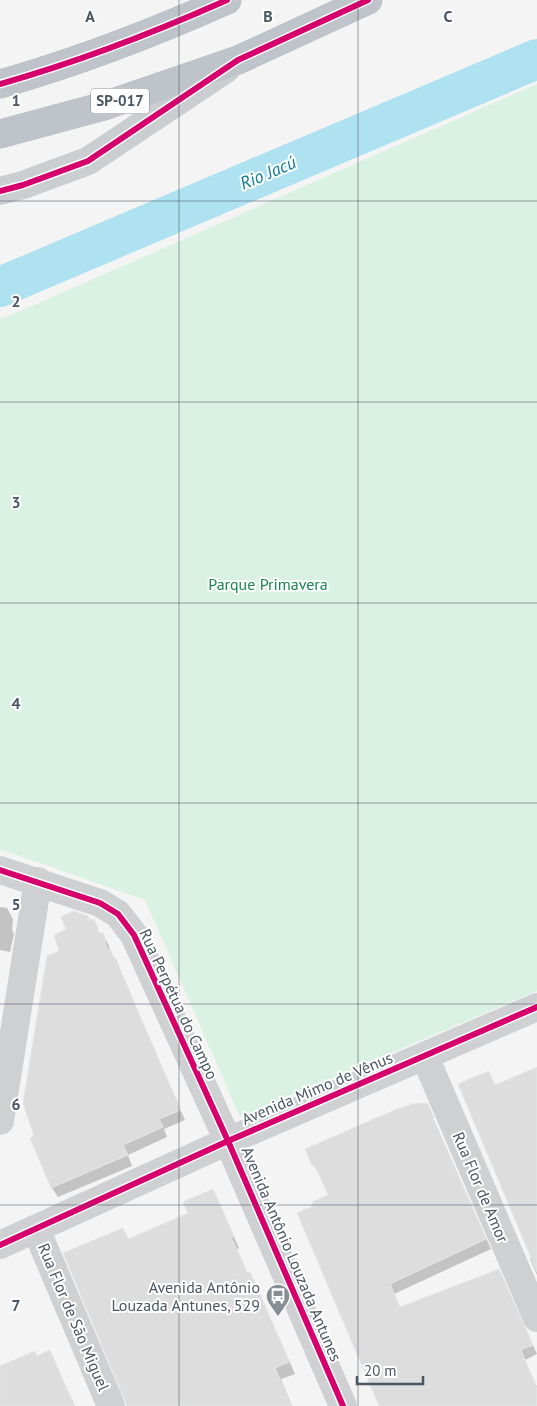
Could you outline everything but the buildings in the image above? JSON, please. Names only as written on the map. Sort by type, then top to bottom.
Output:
[{"type":"highway","points":[[0,84],[88,56],[169,26],[227,0]]},
{"type":"highway","name":"SP-017","points":[[0,134],[104,106],[238,60],[368,0]]},
{"type":"main road","points":[[0,190],[23,185],[88,161],[238,60]]},
{"type":"street","name":"Rua Perpétua do Campo","points":[[0,870],[100,903],[118,914],[134,935],[228,1141]]},
{"type":"street","points":[[0,1121],[38,881]]},
{"type":"street","name":"Avenida Mimo de Vênus","points":[[0,1245],[228,1141],[537,1007]]},
{"type":"street","name":"Rua Flor de Amor","points":[[425,1056],[537,1318]]},
{"type":"street","name":"Avenida Antônio Louzada Antunes","points":[[228,1141],[343,1406]]},
{"type":"street","name":"Rua Flor de São Miguel","points":[[36,1228],[111,1406]]},
{"type":"green space","name":"Parque Primavera","points":[[537,84],[537,991],[240,1117],[145,900],[0,849],[0,319]]},
{"type":"waterway","name":"Rio Jacú","points":[[0,287],[537,59]]},
{"type":"cycle path","points":[[0,84],[115,46],[227,0]]},
{"type":"cycle path","points":[[0,191],[23,185],[88,161],[238,60],[368,0]]},
{"type":"cycle path","points":[[0,870],[100,903],[118,914],[134,935],[228,1141],[343,1406]]},
{"type":"cycle path","points":[[0,1245],[228,1141],[537,1007]]},
{"type":"place","name":"Avenida Antônio Louzada Antunes, 529","points":[[278,1317]]}]
